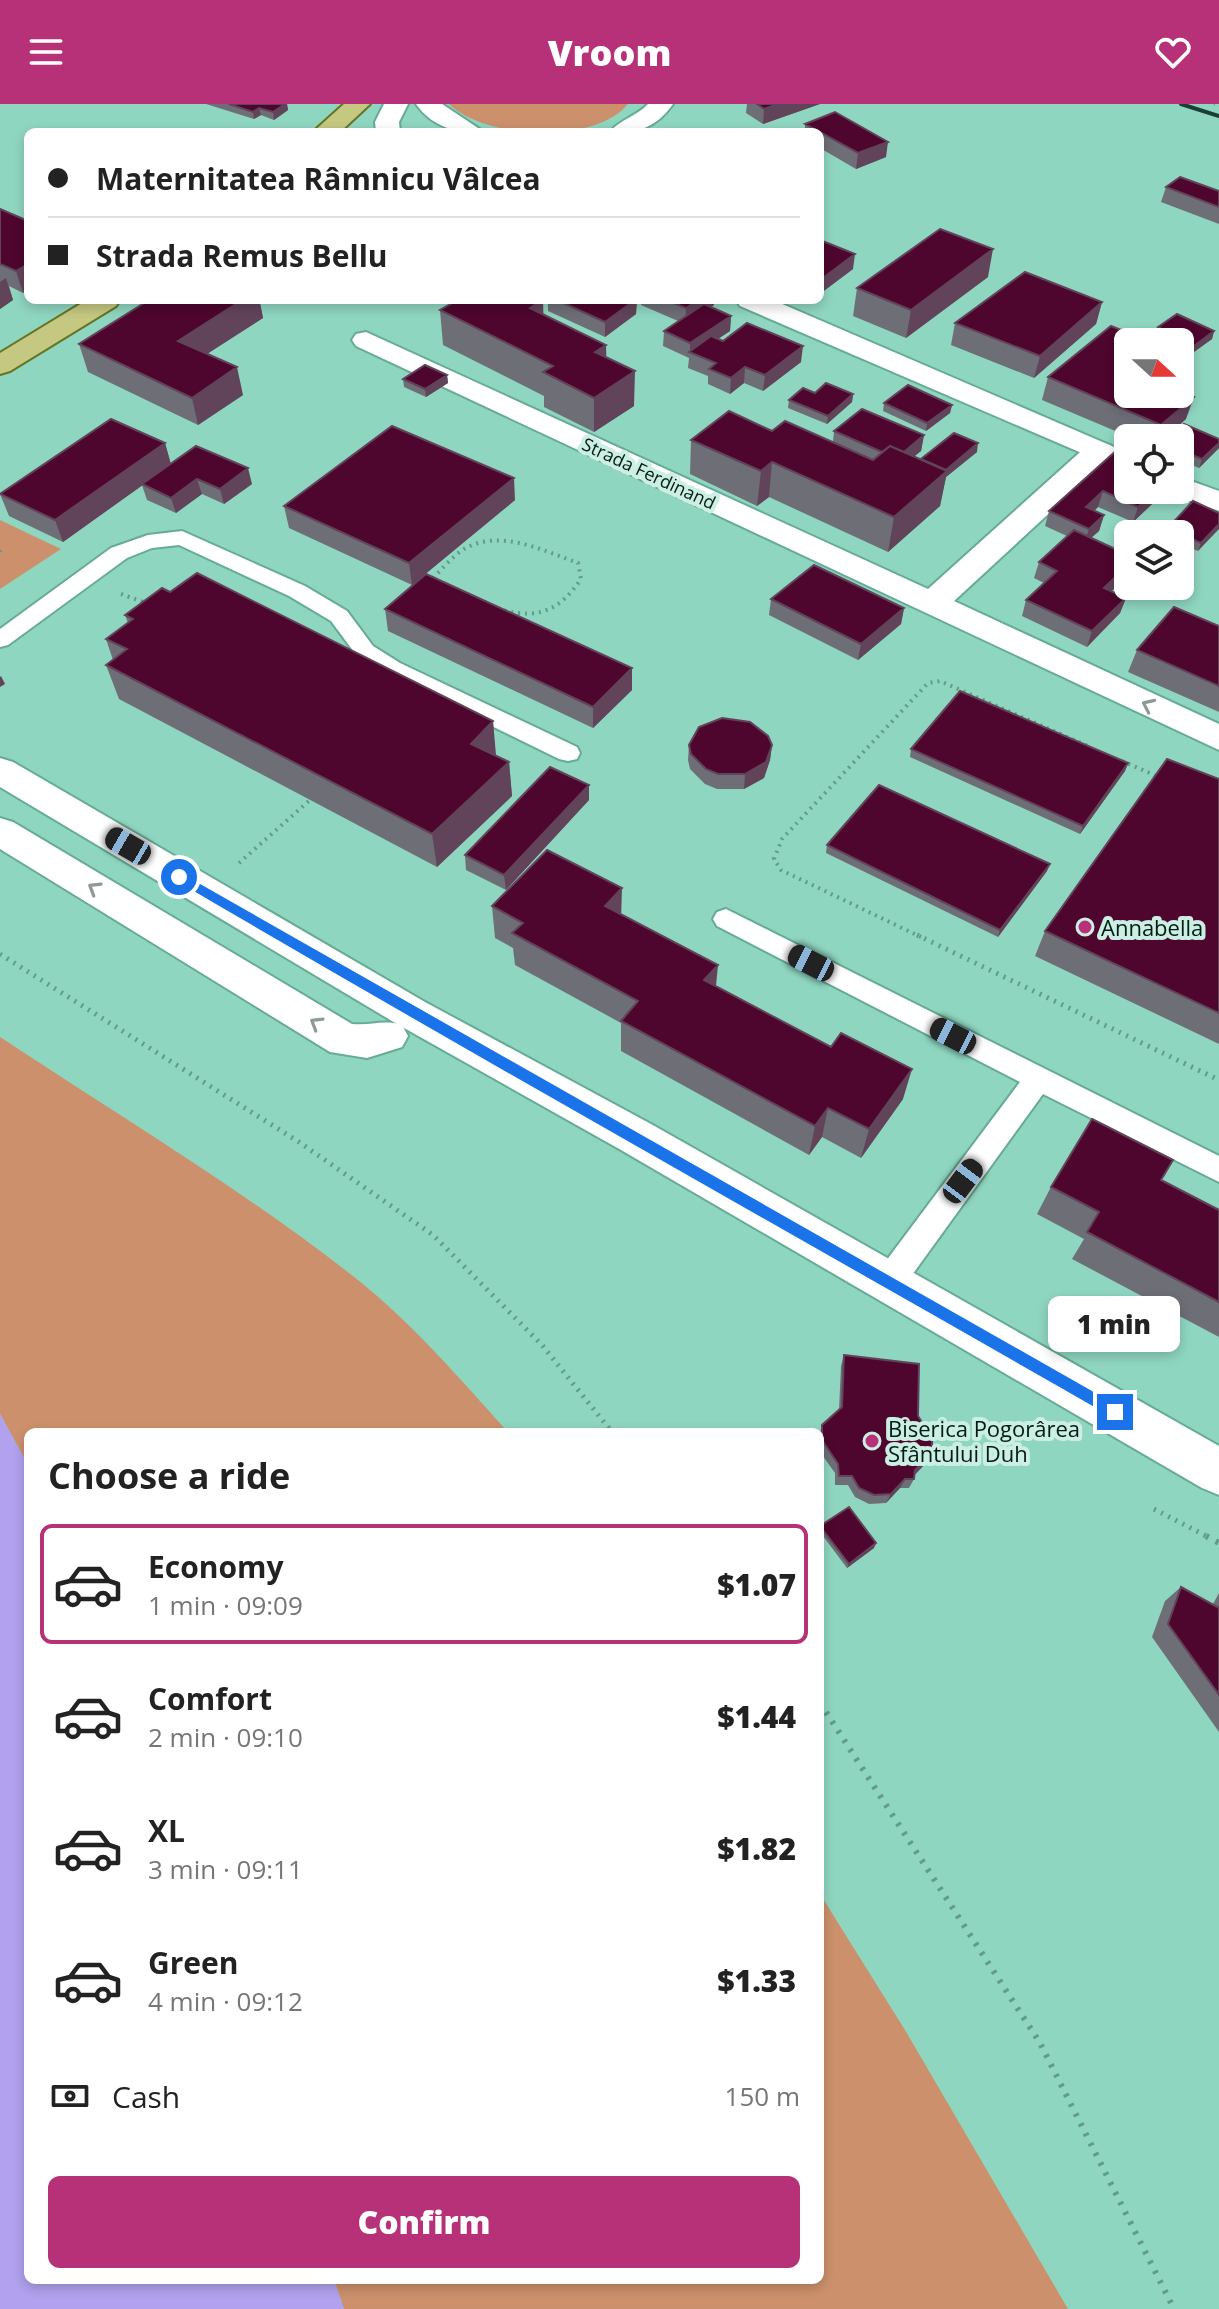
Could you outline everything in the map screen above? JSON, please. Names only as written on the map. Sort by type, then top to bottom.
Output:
[{"type":"main road","points":[[330,128],[358,104]]},
{"type":"main road","points":[[356,128],[383,104]]},
{"type":"main road","points":[[0,344],[66,304]]},
{"type":"main road","points":[[0,365],[99,304]]},
{"type":"street","points":[[388,128],[387,122],[396,104]]},
{"type":"street","points":[[428,104],[445,119],[464,128]]},
{"type":"street","points":[[630,128],[647,119],[661,104]]},
{"type":"street","points":[[759,304],[1114,458]]},
{"type":"street","name":"Strada Ferdinand","points":[[366,340],[1219,738]]},
{"type":"street","points":[[932,604],[1099,451]]},
{"type":"street","points":[[1194,492],[1219,502]]},
{"type":"street","points":[[0,771],[411,1013],[636,1137],[1219,1472]]},
{"type":"street","points":[[0,831],[344,1040],[367,1042],[388,1036]]},
{"type":"lane","points":[[0,640],[119,553],[148,542],[182,538],[297,591],[339,616],[365,651],[392,668],[568,753]]},
{"type":"lane","points":[[726,919],[1219,1170]]},
{"type":"lane","points":[[888,1283],[1038,1079]]},
{"type":"path","points":[[436,588],[426,585],[466,548],[488,540],[512,541],[578,563],[581,579],[570,595],[550,613],[515,614],[502,610]]},
{"type":"path","points":[[61,594],[83,589],[107,591],[150,605]]},
{"type":"path","points":[[1094,748],[940,681],[928,683],[782,839],[774,859],[781,870],[1219,1080]]},
{"type":"path","points":[[1122,761],[1163,779]]},
{"type":"path","points":[[234,866],[310,800]]},
{"type":"path","points":[[0,954],[299,1142],[433,1235],[542,1345],[609,1428]]},
{"type":"path","points":[[1154,1509],[1219,1543]]},
{"type":"path","points":[[824,1709],[1040,2043],[1174,2309]]},
{"type":"shaded area","points":[[449,104],[628,104],[612,117],[581,128],[502,128],[465,116]]},
{"type":"shaded area","points":[[0,520],[61,549],[0,589]]},
{"type":"shaded area","points":[[0,1037],[228,1185],[358,1280],[417,1334],[504,1428],[24,1428],[24,1458],[0,1414]]},
{"type":"shaded area","points":[[0,1414],[24,1458],[24,2284],[335,2284],[344,2309],[0,2309]]},
{"type":"shaded area","points":[[824,1900],[905,2030],[1068,2309],[344,2309],[335,2284],[824,2284]]},
{"type":"building","points":[[229,104],[285,104],[273,112],[259,108],[253,112]]},
{"type":"building","points":[[757,104],[778,104],[764,109]]},
{"type":"building","points":[[835,112],[888,142],[858,153],[824,134],[824,128],[812,128],[805,124]]},
{"type":"building","points":[[1180,177],[1219,191],[1219,207],[1166,187]]},
{"type":"building","points":[[0,209],[24,219],[24,266],[16,271],[0,264]]},
{"type":"building","points":[[940,229],[993,249],[911,310],[857,288]]},
{"type":"building","points":[[824,242],[855,254],[824,277]]},
{"type":"building","points":[[1025,272],[1102,302],[1040,356],[955,323]]},
{"type":"building","points":[[143,304],[236,304],[178,341],[237,367],[192,398],[79,344]]},
{"type":"building","points":[[451,304],[536,304],[530,308],[606,345],[595,352],[635,371],[594,398],[543,372],[553,366],[440,310]]},
{"type":"building","points":[[566,304],[630,304],[605,322]]},
{"type":"building","points":[[704,304],[731,316],[690,343],[664,331]]},
{"type":"building","points":[[1177,314],[1214,331],[1194,346],[1194,328],[1158,327]]},
{"type":"building","points":[[747,323],[803,346],[765,375],[745,367],[731,378],[709,369],[716,363],[689,352],[711,336],[723,341]]},
{"type":"building","points":[[1111,326],[1116,328],[1114,405],[1048,377]]},
{"type":"building","points":[[425,365],[447,375],[425,389],[403,379]]},
{"type":"building","points":[[826,383],[853,394],[828,416],[789,400],[803,388],[815,393]]},
{"type":"building","points":[[908,385],[952,405],[927,423],[884,403]]},
{"type":"building","points":[[1121,408],[1181,408],[1159,424]]},
{"type":"building","points":[[862,409],[924,435],[904,452],[890,446],[882,452],[834,431]]},
{"type":"building","points":[[729,411],[772,431],[785,421],[873,460],[890,446],[947,471],[894,517],[772,462],[761,471],[691,440]]},
{"type":"building","points":[[111,419],[165,443],[55,520],[0,494]]},
{"type":"building","points":[[392,426],[514,478],[409,563],[284,506]]},
{"type":"building","points":[[1194,428],[1219,439],[1219,443],[1202,459],[1194,456]]},
{"type":"building","points":[[954,433],[978,443],[946,470],[921,459]]},
{"type":"building","points":[[196,446],[248,468],[220,489],[197,479],[171,498],[142,484]]},
{"type":"building","points":[[1114,453],[1114,496],[1103,491],[1086,507],[1104,515],[1089,529],[1049,511]]},
{"type":"building","points":[[1194,501],[1219,513],[1219,524],[1201,543],[1194,540],[1194,520],[1175,520]]},
{"type":"building","points":[[1074,530],[1114,549],[1114,578],[1104,588],[1114,593],[1114,600],[1124,600],[1092,631],[1026,600],[1057,571],[1039,562]]},
{"type":"building","points":[[814,565],[904,608],[861,644],[771,599]]},
{"type":"building","points":[[197,573],[493,721],[471,744],[509,762],[432,834],[106,665],[127,649],[106,639],[133,619],[125,615],[162,588],[170,592]]},
{"type":"building","points":[[426,574],[632,668],[593,707],[385,609]]},
{"type":"building","points":[[1174,607],[1219,626],[1219,686],[1137,650]]},
{"type":"building","points":[[960,691],[1128,763],[1083,826],[911,749]]},
{"type":"building","points":[[722,718],[750,722],[768,736],[772,745],[766,762],[745,774],[718,774],[706,769],[691,754],[689,745],[699,727]]},
{"type":"building","points":[[1167,759],[1219,779],[1219,1013],[1045,931]]},
{"type":"building","points":[[550,767],[589,785],[504,875],[465,855]]},
{"type":"building","points":[[879,785],[1050,864],[1000,930],[827,845]]},
{"type":"building","points":[[547,850],[622,888],[605,906],[718,965],[704,980],[831,1047],[841,1033],[912,1069],[869,1129],[828,1108],[815,1126],[621,1021],[638,1001],[512,933],[523,923],[492,906]]},
{"type":"building","points":[[1092,1119],[1173,1160],[1161,1180],[1219,1210],[1219,1302],[1087,1232],[1099,1212],[1051,1187]]},
{"type":"building","name":"Biserica Pogorârea Sfântului Duh","points":[[844,1355],[919,1364],[918,1416],[932,1438],[932,1453],[915,1470],[914,1479],[905,1479],[891,1494],[874,1495],[859,1488],[852,1476],[839,1476],[838,1464],[824,1443],[822,1425],[842,1407]]},
{"type":"building","points":[[849,1507],[876,1543],[849,1564],[824,1531],[824,1523]]},
{"type":"building","points":[[1181,1587],[1219,1608],[1219,1695],[1168,1624]]},
{"type":"railway","points":[[1181,104],[1219,116]]},
{"type":"place","name":"Annabella","points":[[1085,927]]},
{"type":"place","name":"Biserica Pogorârea Sfântului Duh","points":[[872,1441]]},
{"type":"route","points":[[179,877],[411,1013],[636,1137],[1115,1412]]}]
